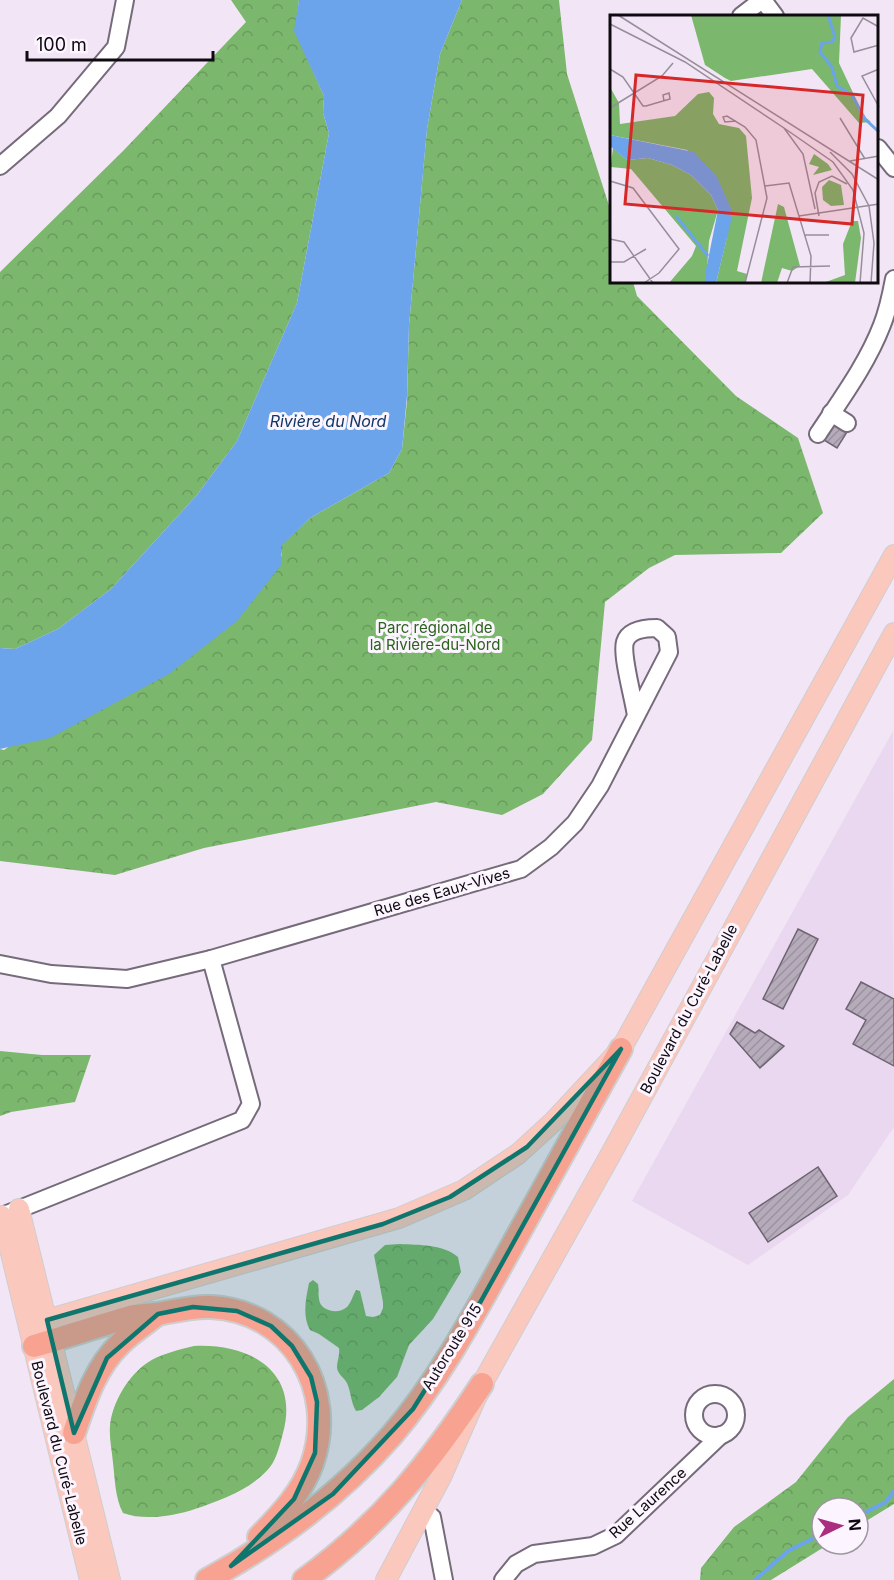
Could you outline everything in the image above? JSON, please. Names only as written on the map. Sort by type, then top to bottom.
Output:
[{"type":"highway","name":"Autoroute 915","points":[[207,1580],[282,1533],[333,1494],[381,1447],[413,1409],[470,1320],[621,1049]]},
{"type":"highway","points":[[40,1333],[182,1308],[211,1307],[237,1311],[257,1318],[278,1332],[292,1346],[305,1365],[315,1389],[319,1415],[312,1464],[289,1506],[231,1566]]},
{"type":"highway","points":[[74,1433],[90,1388],[107,1358],[127,1337],[158,1314]]},
{"type":"highway","points":[[304,1580],[351,1542],[398,1498],[436,1452],[482,1384]]},
{"type":"main road","points":[[7,1214],[40,1333],[383,1224],[450,1197],[496,1170],[532,1142],[621,1049],[894,555]]},
{"type":"main road","name":"Boulevard du Curé-Labelle","points":[[386,1580],[430,1508],[482,1384],[612,1152],[894,633]]},
{"type":"main road","name":"Boulevard du Curé-Labelle","points":[[40,1333],[74,1433],[110,1580]]},
{"type":"main road","name":"Boulevard du Curé-Labelle","points":[[40,1333],[44,1394],[90,1580]]},
{"type":"street","points":[[0,166],[58,116],[116,47],[125,0]]},
{"type":"street","points":[[742,15],[762,0],[774,15]]},
{"type":"street","points":[[879,149],[894,168]]},
{"type":"street","points":[[818,434],[875,341],[883,323],[894,279]]},
{"type":"street","points":[[831,413],[847,423]]},
{"type":"street","name":"Rue des Eaux-Vives","points":[[0,964],[51,975],[127,979],[211,959],[520,869],[551,848],[574,823],[600,786],[669,652],[667,637],[657,628],[643,628],[630,635],[625,641],[625,655],[636,716]]},
{"type":"street","points":[[7,1214],[242,1120],[251,1104],[211,959]]},
{"type":"street","name":"Rue Laurence","points":[[503,1580],[516,1564],[534,1554],[593,1546],[616,1535],[721,1435]]},
{"type":"street","points":[[430,1508],[444,1580]]},
{"type":"highlighted area","points":[[621,1049],[481,1301],[413,1409],[333,1494],[231,1566],[294,1499],[315,1453],[317,1402],[311,1377],[292,1346],[271,1326],[237,1311],[193,1307],[158,1314],[107,1358],[74,1433],[47,1320],[383,1224],[450,1197],[527,1147]]},
{"type":"shaded area","points":[[893,731],[894,1127],[848,1195],[748,1265],[632,1201]]},
{"type":"green space","points":[[231,0],[299,0],[295,31],[324,96],[323,113],[329,133],[297,303],[237,441],[197,495],[111,589],[58,629],[15,649],[0,648],[0,272],[123,151],[246,22]]},
{"type":"green space","name":"Parc régional de la Rivière-du-Nord","points":[[462,0],[559,0],[567,74],[610,209],[610,284],[634,284],[637,296],[736,396],[798,438],[823,513],[781,553],[675,555],[649,568],[605,602],[592,740],[543,794],[502,815],[436,802],[204,848],[115,875],[0,861],[0,749],[4,750],[282,556],[280,546],[310,518],[389,473],[402,449],[407,401],[409,325],[427,129],[440,54]]},
{"type":"green space","points":[[0,1051],[42,1055],[91,1055],[75,1102],[11,1112],[0,1116]]},
{"type":"green space","points":[[385,1245],[430,1246],[452,1253],[458,1257],[461,1272],[433,1319],[409,1345],[397,1377],[379,1397],[362,1410],[356,1411],[347,1383],[337,1369],[339,1348],[310,1330],[308,1325],[305,1307],[309,1283],[313,1280],[318,1284],[320,1303],[326,1309],[339,1311],[343,1309],[348,1305],[356,1290],[360,1291],[366,1316],[380,1315],[383,1302],[374,1255]]},
{"type":"green space","points":[[194,1346],[214,1346],[251,1356],[266,1365],[277,1377],[284,1393],[286,1411],[283,1433],[276,1455],[270,1467],[254,1482],[215,1502],[187,1512],[159,1517],[140,1517],[123,1513],[118,1501],[110,1435],[114,1408],[127,1383],[140,1368],[163,1355]]},
{"type":"green space","points":[[894,1379],[894,1504],[870,1519],[870,1496],[810,1496],[810,1556],[771,1580],[700,1580],[701,1568],[734,1527],[796,1482],[848,1417]]},
{"type":"water","name":"Rivière du Nord","points":[[299,0],[462,0],[440,54],[427,129],[409,325],[407,396],[402,449],[389,473],[310,518],[281,546],[282,564],[237,621],[169,674],[50,738],[0,749],[0,648],[15,649],[58,629],[111,589],[197,495],[237,441],[297,303],[329,133],[323,113],[324,96],[294,31]]},
{"type":"building","points":[[835,424],[847,432],[837,448],[824,440]]},
{"type":"building","points":[[798,929],[818,939],[783,1009],[763,999]]},
{"type":"building","points":[[861,982],[894,999],[894,1066],[853,1044],[866,1020],[846,1009]]},
{"type":"building","points":[[737,1022],[755,1033],[759,1030],[784,1046],[760,1068],[730,1034]]},
{"type":"building","points":[[818,1167],[837,1196],[768,1242],[749,1213]]},
{"type":"waterway","points":[[870,1510],[886,1502],[894,1491]]},
{"type":"waterway","points":[[755,1580],[788,1551],[810,1540]]}]
